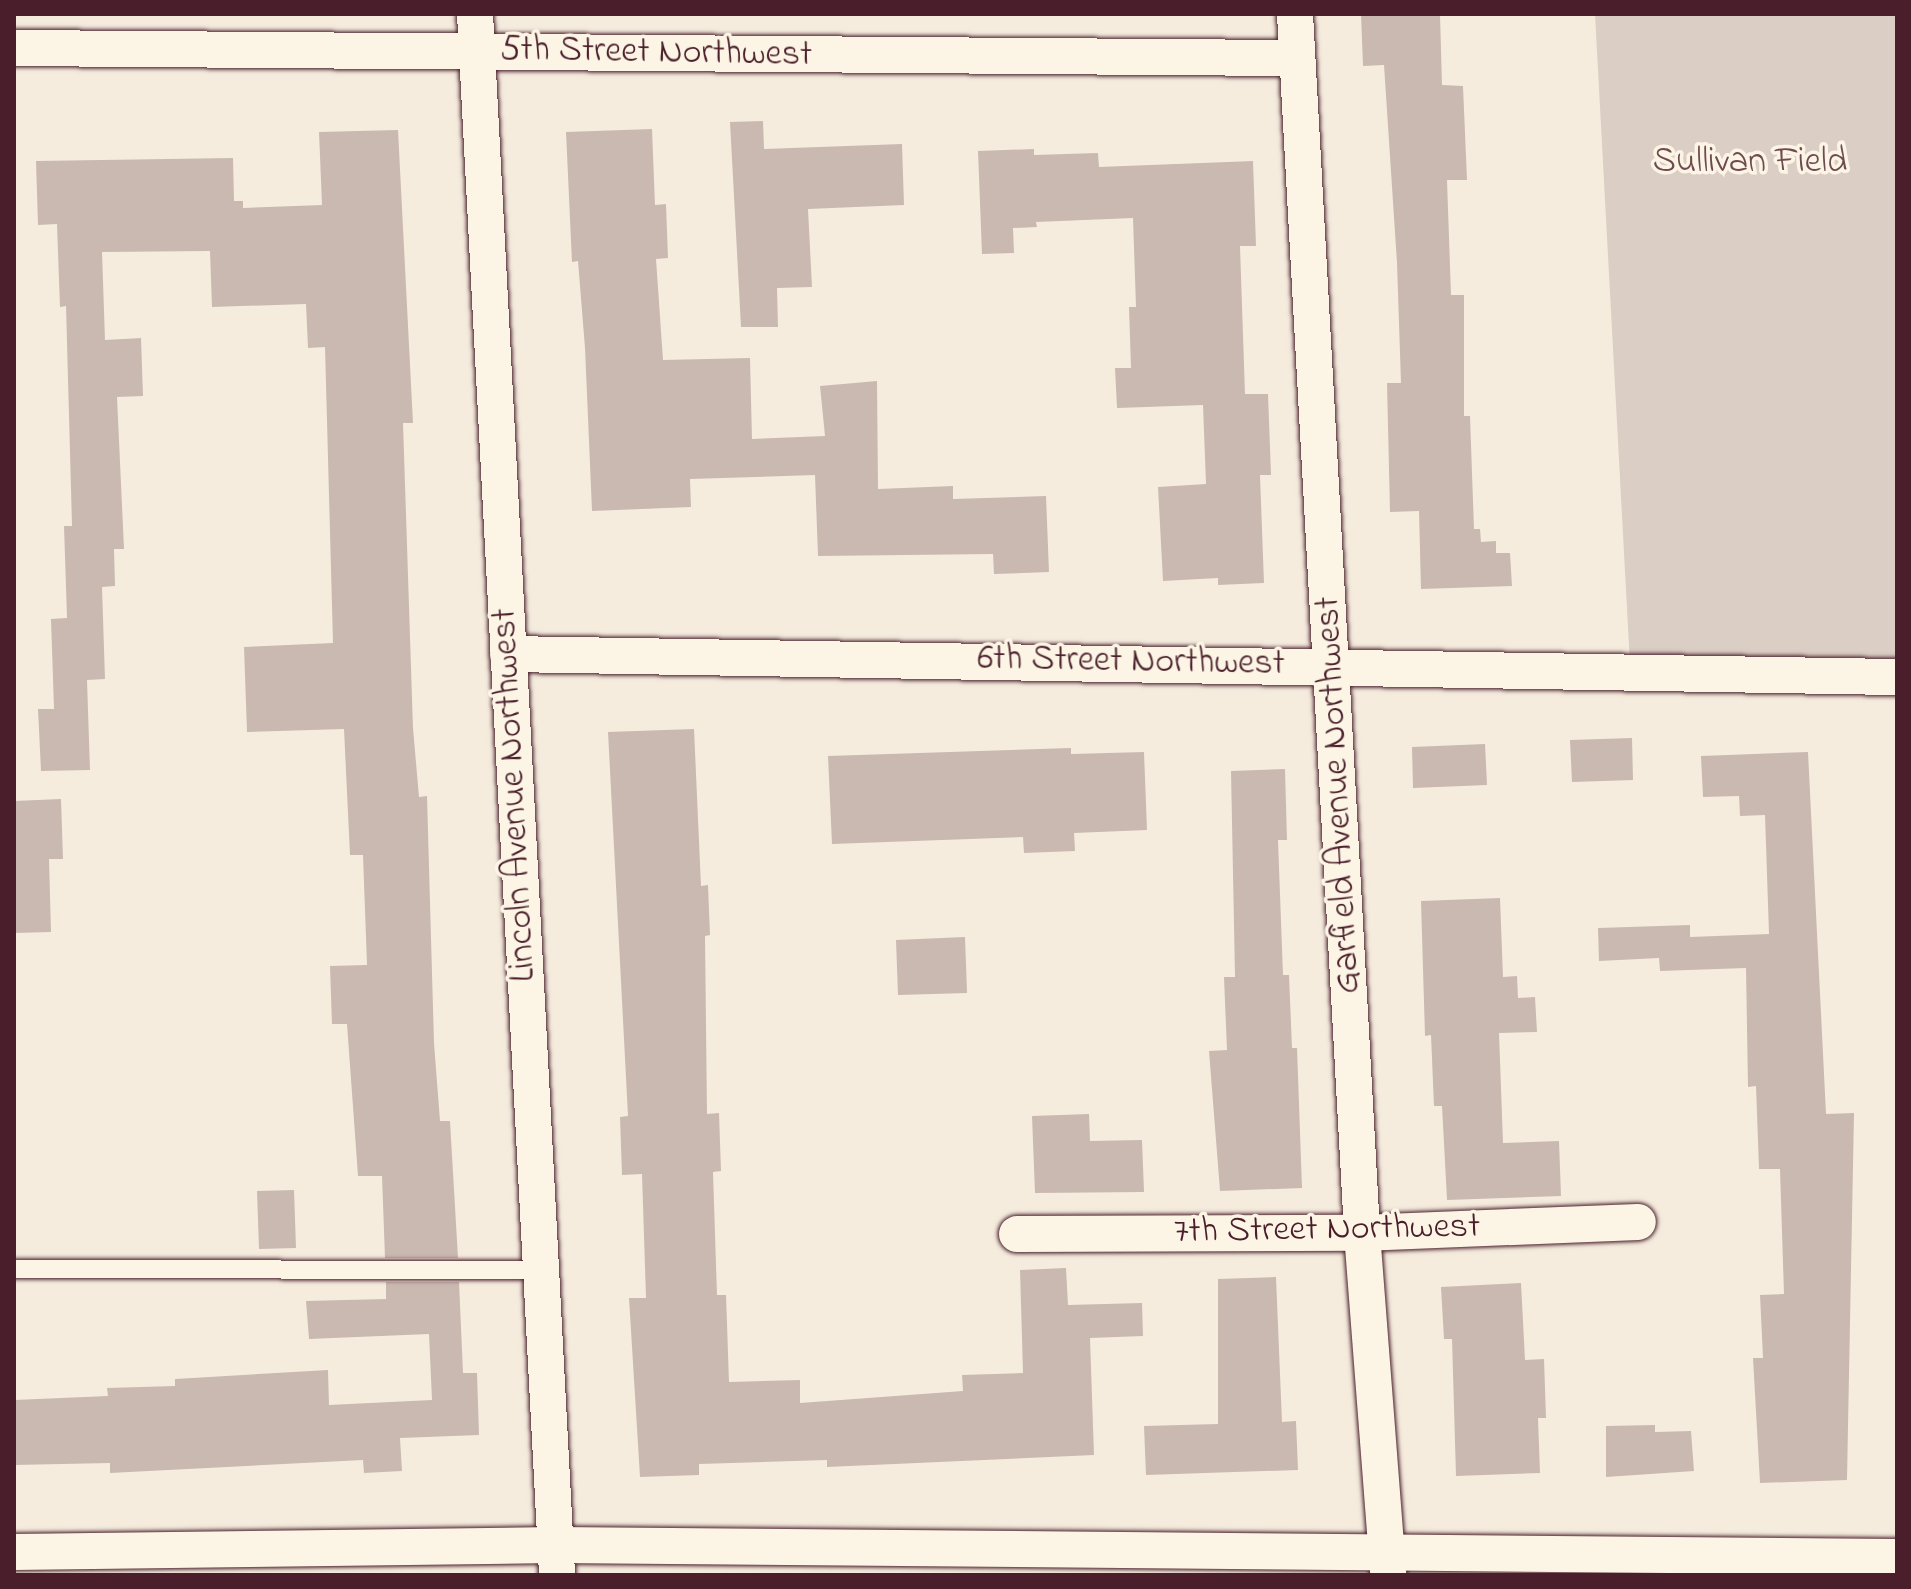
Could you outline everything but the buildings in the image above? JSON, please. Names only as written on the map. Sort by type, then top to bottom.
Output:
[{"type":"street","name":"Lincoln Avenue Northwest","points":[[475,14],[556,1560]]},
{"type":"street","name":"Garfield Avenue Northwest","points":[[1295,14],[1362,1233],[1388,1562]]},
{"type":"street","name":"5th Street Northwest","points":[[14,48],[1297,58]]},
{"type":"street","name":"6th Street Northwest","points":[[508,654],[1333,665],[1897,677]]},
{"type":"street","name":"7th Street Northwest","points":[[1017,1234],[1362,1233],[1638,1222]]},
{"type":"street","points":[[14,1552],[556,1560],[1388,1562],[1897,1557]]},
{"type":"lane","points":[[14,1269],[541,1270]]},
{"type":"green space","name":"Sullivan Field","points":[[1595,14],[1897,14],[1897,667],[1630,664]]}]
